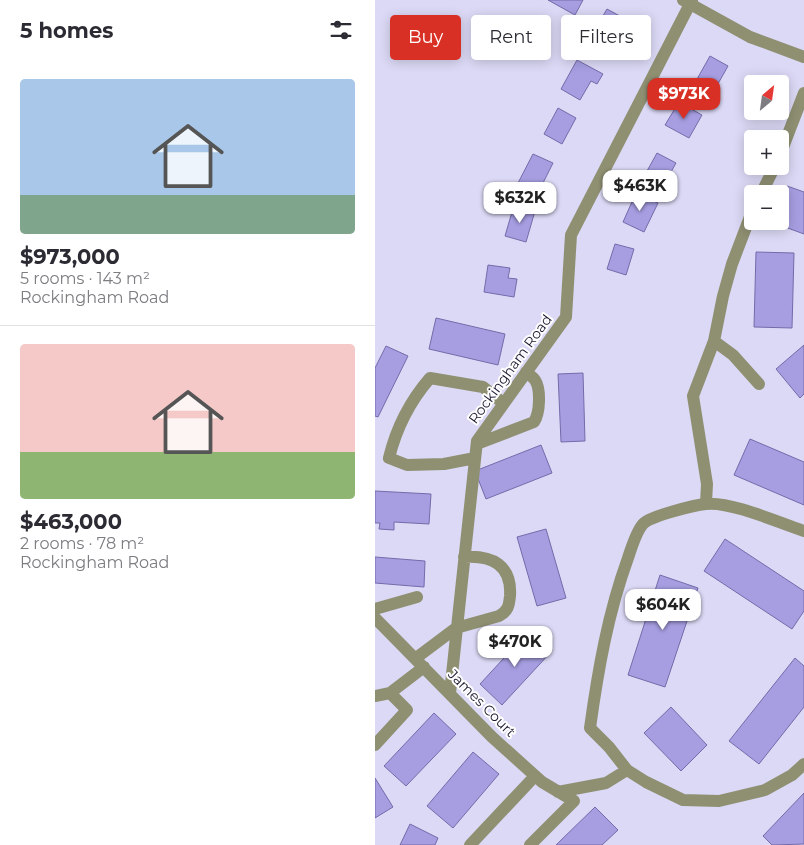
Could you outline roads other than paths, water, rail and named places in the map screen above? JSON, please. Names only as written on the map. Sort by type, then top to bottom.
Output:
[{"type":"street","points":[[688,1],[751,37],[804,58]]},
{"type":"street","name":"Rockingham Road","points":[[450,693],[477,441],[566,317],[571,235],[688,1]]},
{"type":"street","points":[[789,132],[804,93]]},
{"type":"street","points":[[706,503],[707,484],[693,396],[714,341],[723,296],[732,264],[745,230]]},
{"type":"street","points":[[714,341],[733,355],[759,384]]},
{"type":"street","points":[[477,444],[534,422],[538,417],[539,402],[535,380],[526,372]]},
{"type":"street","points":[[475,458],[444,464],[407,465],[389,458],[394,439],[420,390],[430,378],[483,387],[503,403]]},
{"type":"street","points":[[804,531],[731,507],[706,503],[670,513],[644,524],[633,543],[623,573],[599,662],[590,728],[609,747],[627,770],[646,782],[683,800],[719,801],[765,790],[792,775],[804,764]]},
{"type":"street","points":[[375,696],[390,694],[456,628],[499,616],[506,612],[510,588],[509,578],[503,568],[478,556],[464,557]]},
{"type":"street","points":[[375,609],[417,598]]},
{"type":"street","name":"James Court","points":[[375,618],[493,737],[535,776],[574,801],[530,845]]},
{"type":"street","points":[[375,745],[407,710],[390,694]]},
{"type":"street","points":[[558,792],[606,783],[627,770]]},
{"type":"street","points":[[470,845],[535,776]]}]
